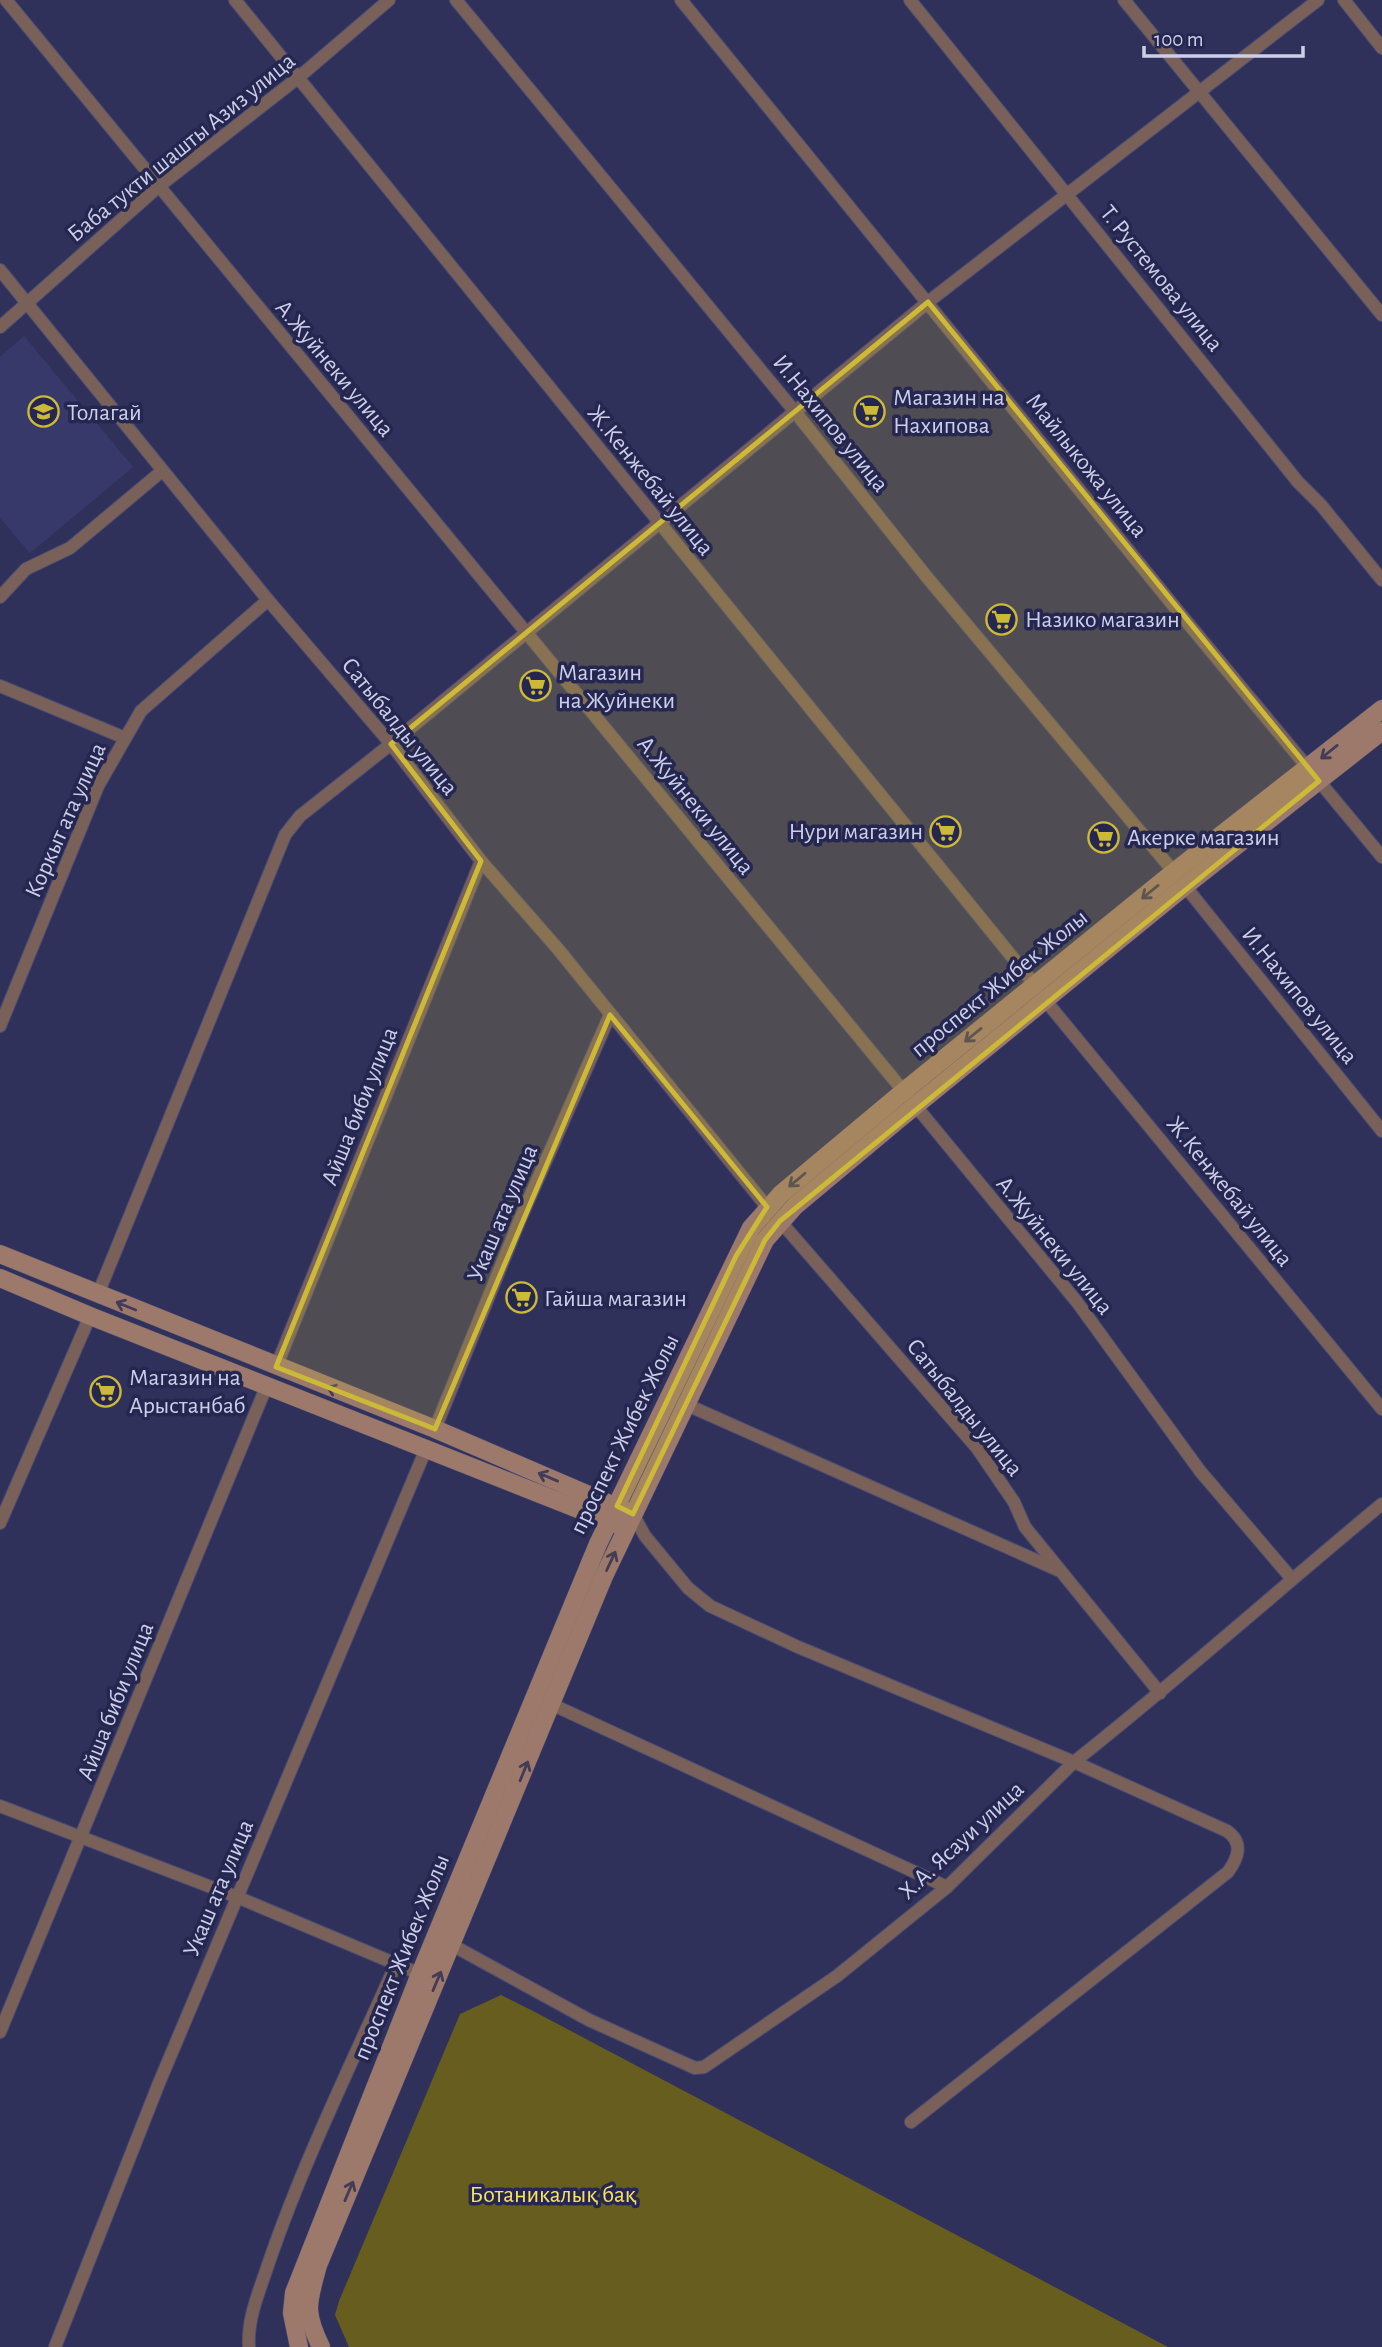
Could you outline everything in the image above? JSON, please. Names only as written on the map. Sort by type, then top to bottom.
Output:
[{"type":"street","name":"А.Жуйнеки улица","points":[[6,0],[1077,1303],[1200,1471],[1292,1578]]},
{"type":"street","name":"Ж.Кенжебай улица","points":[[235,0],[1382,1409]]},
{"type":"street","name":"Баба тукти шашты Азиз улица","points":[[0,327],[158,187],[299,77],[389,0]]},
{"type":"street","name":"И.Нахипов улица","points":[[456,0],[796,413],[926,576],[1180,879],[1382,1131]]},
{"type":"street","name":"Майлыкожа улица","points":[[681,0],[1382,857]]},
{"type":"street","name":"Т. Рустемова улица","points":[[910,0],[1298,482],[1321,505],[1382,580]]},
{"type":"street","points":[[1124,0],[1382,315]]},
{"type":"street","points":[[98,1294],[285,835],[300,816],[796,413],[928,302],[1318,0]]},
{"type":"street","points":[[1344,0],[1382,48]]},
{"type":"street","name":"Сатыбалды улица","points":[[0,270],[268,600],[391,744],[481,861],[558,949],[767,1207]]},
{"type":"street","points":[[0,597],[26,569],[70,548],[162,471]]},
{"type":"street","name":"Коркыт ата улица","points":[[0,1026],[98,786],[141,711],[268,600]]},
{"type":"street","points":[[0,686],[125,738]]},
{"type":"street","name":"проспект Жибек Жолы","points":[[1313,775],[1382,709]]},
{"type":"street","name":"проспект Жибек Жолы","points":[[299,2347],[292,2313],[294,2293],[420,1974],[736,1256],[751,1228],[767,1207],[903,1092],[1040,992],[1313,775],[1382,731]]},
{"type":"street","name":"Айша биби улица","points":[[276,1367],[481,861]]},
{"type":"street","name":"проспект Жибек Жолы","points":[[321,2347],[313,2332],[307,2308],[318,2265],[604,1576],[621,1517],[685,1405],[765,1240],[795,1206],[915,1107],[1040,992]]},
{"type":"street","name":"Укаш ата улица","points":[[435,1429],[519,1223],[610,1015]]},
{"type":"street","name":"Сатыбалды улица","points":[[780,1221],[977,1448],[1014,1502],[1025,1527],[1160,1693]]},
{"type":"street","points":[[0,1254],[435,1429],[621,1517]]},
{"type":"street","points":[[0,1278],[426,1449],[621,1517]]},
{"type":"street","points":[[0,1523],[90,1316]]},
{"type":"street","name":"Айша биби улица","points":[[0,2032],[267,1385]]},
{"type":"street","points":[[685,1405],[1061,1571]]},
{"type":"street","name":"Укаш ата улица","points":[[55,2347],[159,2083],[426,1449]]},
{"type":"street","points":[[911,2122],[1228,1872],[1235,1862],[1239,1847],[1227,1831],[1074,1762],[1160,1693],[1382,1504]]},
{"type":"street","name":"Х.А. Ясауи улица","points":[[452,1945],[589,2020],[695,2068],[704,2067],[837,1976],[947,1887],[1074,1762],[798,1647],[710,1606],[688,1588],[645,1536],[621,1517]]},
{"type":"street","points":[[551,1704],[947,1887]]},
{"type":"street","points":[[0,1806],[237,1897],[420,1974]]},
{"type":"street","points":[[249,2347],[248,2328],[280,2229],[359,2043],[396,1964]]},
{"type":"highlighted area","points":[[928,302],[1319,781],[780,1221],[765,1240],[633,1514],[617,1506],[736,1256],[767,1207],[610,1015],[435,1429],[276,1367],[481,861],[391,744]]},
{"type":"shaded area","name":"Толагай","points":[[24,336],[133,467],[30,553],[0,518],[0,357]]},
{"type":"green space","name":"Ботаникалық бақ","points":[[501,1995],[1168,2347],[349,2347],[335,2315],[339,2301],[460,2014]]},
{"type":"place","name":"Магазин на Нахипова","points":[[870,411]]},
{"type":"place","name":"Толагай","points":[[44,412]]},
{"type":"place","name":"Назико магазин","points":[[1002,619]]},
{"type":"place","name":"Магазин на Жуйнеки","points":[[535,686]]},
{"type":"place","name":"Нури магазин","points":[[946,831]]},
{"type":"place","name":"Акерке магазин","points":[[1104,837]]},
{"type":"place","name":"Гайша магазин","points":[[521,1298]]},
{"type":"place","name":"Магазин на Арыстанбаб","points":[[106,1391]]}]
